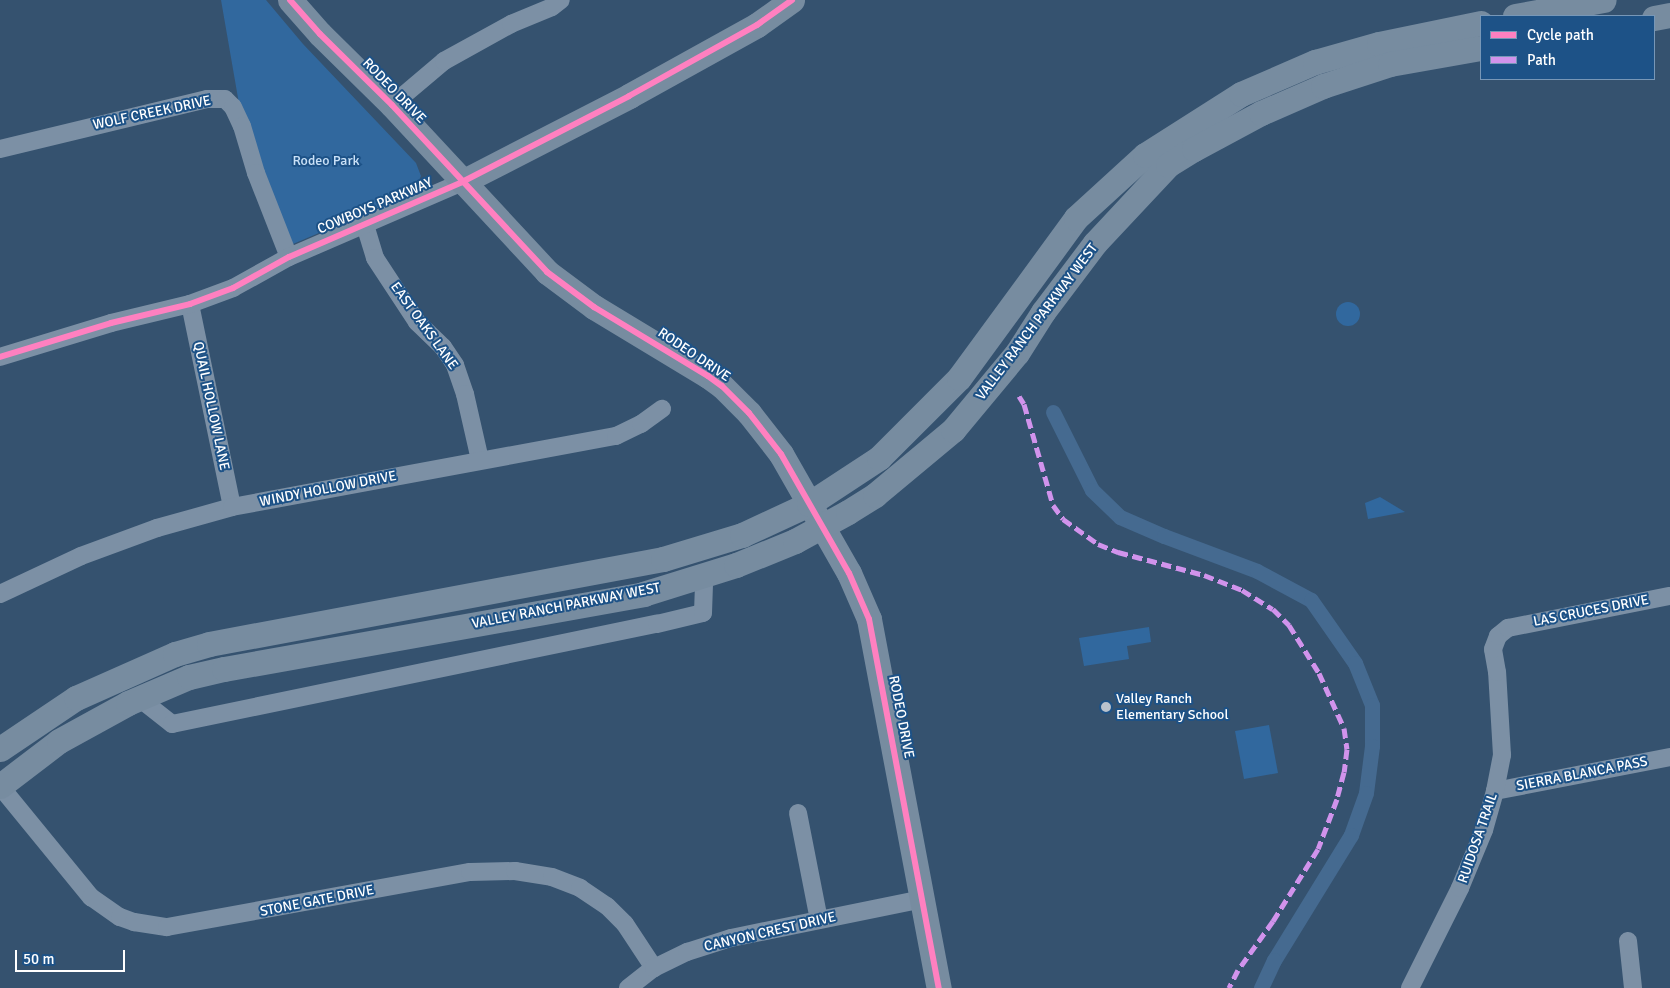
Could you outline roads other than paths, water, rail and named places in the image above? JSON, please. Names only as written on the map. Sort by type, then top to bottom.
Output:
[{"type":"main road","name":"RODEO DRIVE","points":[[290,0],[320,34],[392,105],[547,272],[594,307],[722,386],[749,413],[781,454],[849,573],[869,618],[939,988]]},
{"type":"main road","name":"COWBOYS PARKWAY","points":[[462,182],[629,96],[757,25],[792,0]]},
{"type":"main road","points":[[1521,15],[1604,0]]},
{"type":"main road","points":[[1655,18],[1670,15]]},
{"type":"main road","name":"VALLEY RANCH PARKWAY WEST","points":[[0,749],[76,698],[144,666],[210,644],[663,559],[742,535],[809,504],[879,458],[959,378],[1076,218],[1116,179],[1177,146],[1261,114],[1323,86],[1390,64],[1480,23]]},
{"type":"main road","name":"VALLEY RANCH PARKWAY WEST","points":[[1430,45],[1480,48]]},
{"type":"main road","name":"VALLEY RANCH PARKWAY WEST","points":[[0,786],[59,741],[139,698],[189,677],[243,665],[643,594],[704,576],[795,541],[862,504],[910,468],[953,430],[1017,353],[1043,312],[1095,244],[1177,146]]},
{"type":"main road","points":[[518,586],[523,615]]},
{"type":"main road","points":[[239,639],[243,665]]},
{"type":"street","points":[[392,105],[444,62],[511,24],[552,7],[561,0]]},
{"type":"street","name":"WOLF CREEK DRIVE","points":[[0,150],[207,99],[225,99],[233,107],[242,126],[256,173],[289,257]]},
{"type":"street","name":"COWBOYS PARKWAY","points":[[0,357],[111,323],[190,304],[233,288],[289,257],[462,182]]},
{"type":"street","name":"EAST OAKS LANE","points":[[365,225],[375,258],[417,322],[442,347],[455,365],[465,394],[480,460]]},
{"type":"street","name":"QUAIL HOLLOW LANE","points":[[190,304],[232,507]]},
{"type":"street","name":"WINDY HOLLOW DRIVE","points":[[0,594],[106,546],[157,528],[232,507],[616,436],[641,424],[662,409]]},
{"type":"street","points":[[139,698],[172,724],[657,624],[702,613],[704,576]]},
{"type":"street","name":"LAS CRUCES DRIVE","points":[[1513,627],[1670,596]]},
{"type":"street","name":"RUIDOSA TRAIL","points":[[1410,988],[1460,888],[1484,830],[1495,791],[1502,755],[1498,682],[1493,649],[1498,636],[1508,628],[1513,627]]},
{"type":"street","name":"SIERRA BLANCA PASS","points":[[1495,791],[1670,757]]},
{"type":"street","name":"STONE GATE DRIVE","points":[[0,786],[91,897],[120,917],[134,922],[167,926],[470,872],[515,871],[552,877],[580,888],[607,906],[625,924],[654,968]]},
{"type":"street","points":[[798,814],[819,920]]},
{"type":"street","name":"CANYON CREST DRIVE","points":[[628,988],[654,968],[687,952],[731,938],[922,899]]},
{"type":"street","points":[[1628,941],[1633,988]]},
{"type":"waterway","points":[[1053,412],[1092,490],[1120,517],[1164,536],[1257,571],[1311,600],[1355,663],[1372,705],[1372,746],[1366,793],[1351,835],[1274,960],[1261,988]]},
{"type":"place","name":"Valley Ranch Elementary School","points":[[1106,707]]},
{"type":"park label","name":"Rodeo Park","points":[[326,161]]}]
